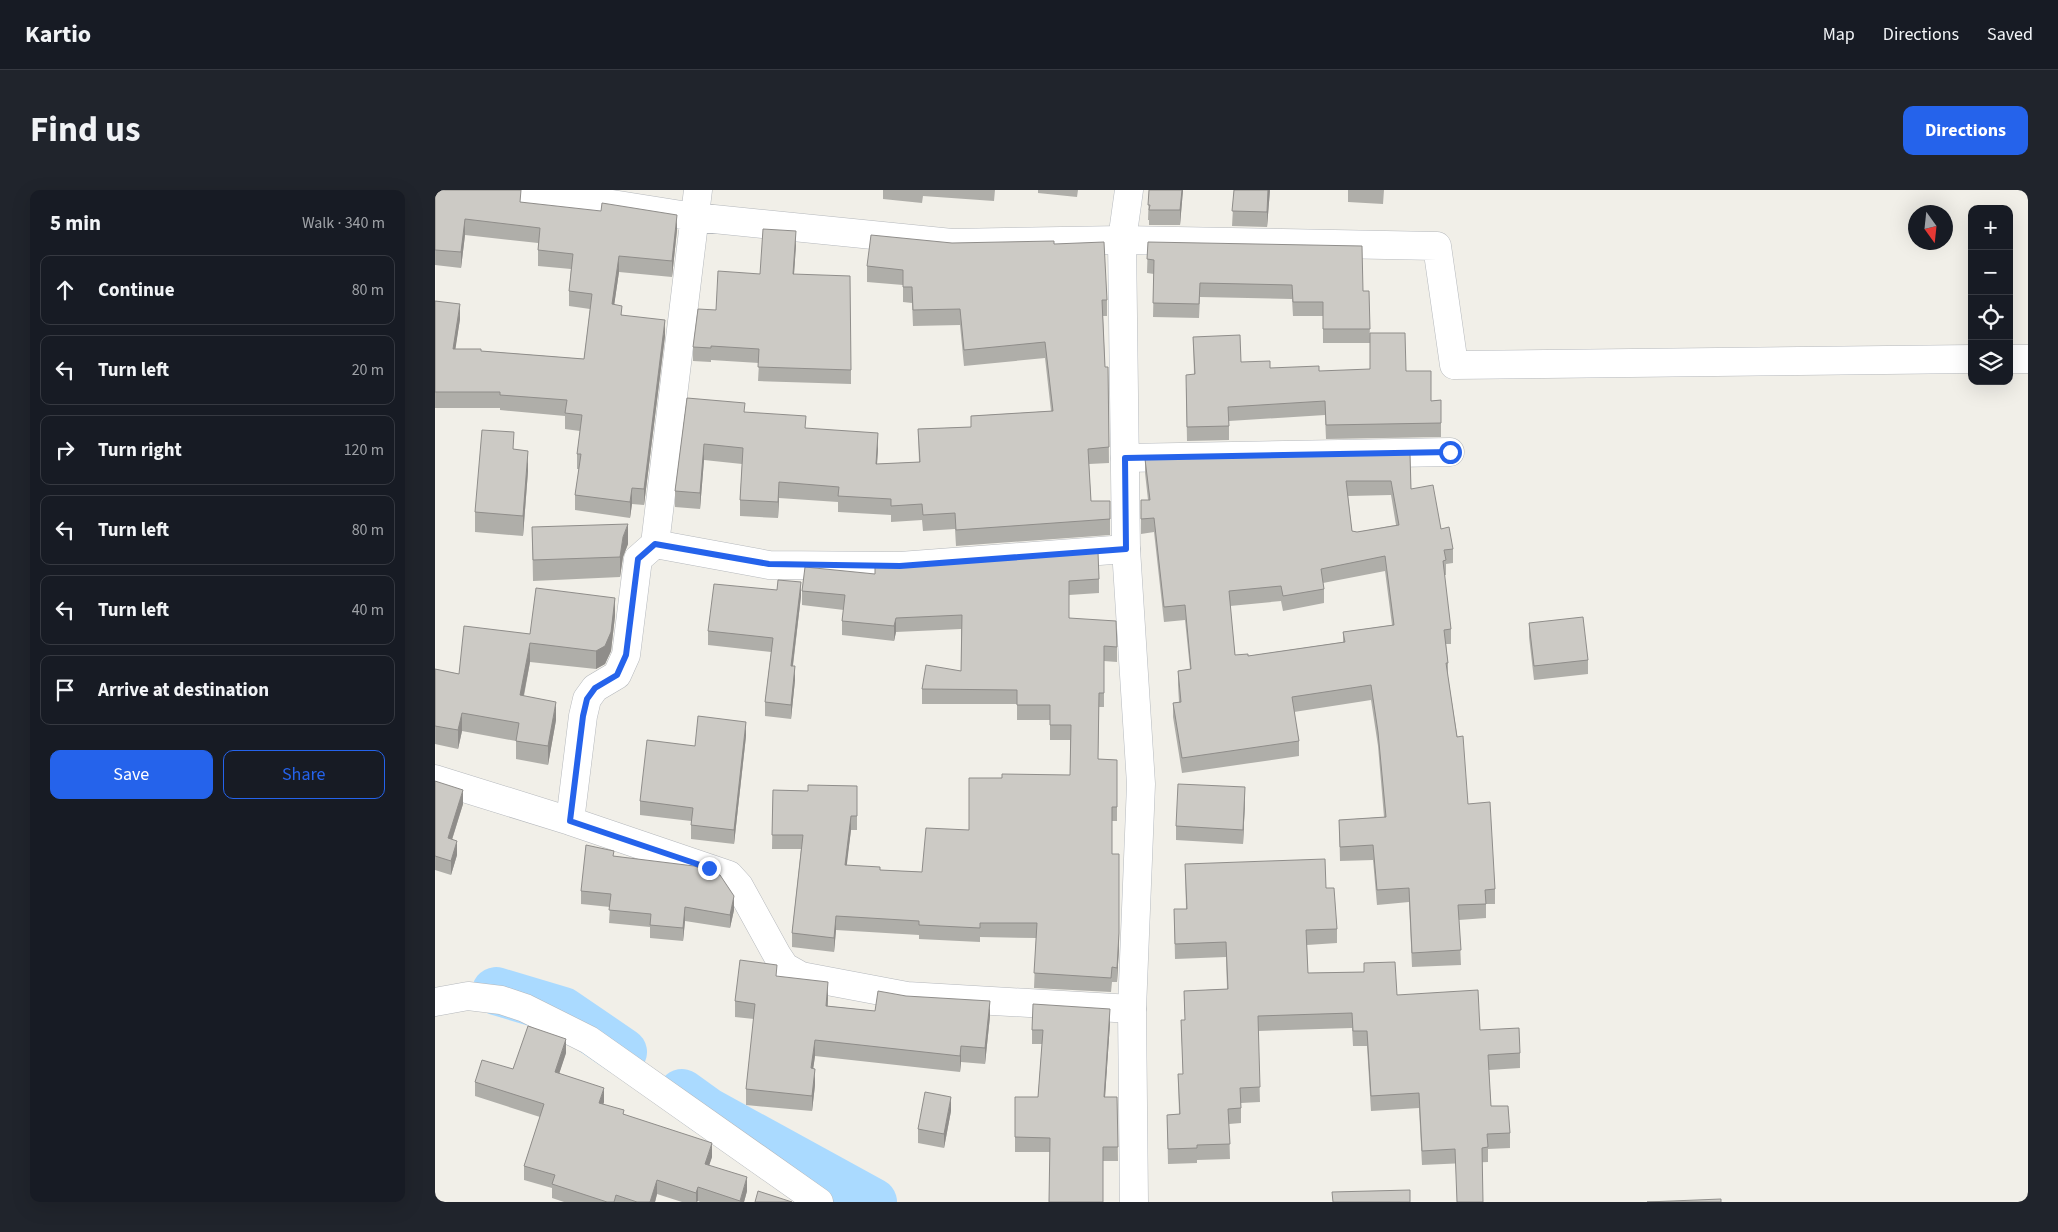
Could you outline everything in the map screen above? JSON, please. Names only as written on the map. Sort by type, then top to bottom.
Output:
[{"type":"street","points":[[523,190],[694,217],[952,242],[1123,240],[1437,246],[1454,366],[1968,359]]},
{"type":"street","points":[[570,821],[583,716],[587,699],[595,688],[617,675],[622,666],[626,655],[638,559],[655,544],[698,190]]},
{"type":"street","points":[[1129,190],[1123,240],[1126,549],[1141,784],[1133,1009],[1134,1202]]},
{"type":"street","points":[[2013,359],[2028,358]]},
{"type":"street","points":[[1125,458],[1450,452]]},
{"type":"street","points":[[655,544],[769,564],[788,565],[900,566],[1126,549]]},
{"type":"street","points":[[435,779],[570,821],[729,875],[739,886],[785,967],[801,976],[907,996],[1133,1009]]},
{"type":"street","points":[[435,1002],[468,996],[501,1000],[525,1008],[589,1040],[819,1202]]},
{"type":"building","points":[[435,190],[521,190],[520,202],[601,211],[602,203],[677,215],[672,261],[619,256],[612,304],[622,306],[621,315],[665,320],[644,489],[632,488],[630,502],[575,495],[581,454],[577,454],[582,415],[565,413],[567,400],[500,395],[500,392],[435,392],[435,301],[460,304],[453,349],[481,349],[481,351],[584,359],[592,294],[569,291],[573,254],[538,250],[540,228],[465,219],[461,252],[435,250]]},
{"type":"building","points":[[1149,190],[1182,190],[1180,210],[1149,210]]},
{"type":"building","points":[[1234,190],[1268,190],[1267,212],[1232,211]]},
{"type":"building","points":[[763,229],[796,231],[793,274],[850,276],[851,370],[758,367],[759,349],[711,346],[711,348],[693,347],[698,309],[716,310],[718,271],[760,274]]},
{"type":"building","points":[[871,235],[952,243],[1054,241],[1054,244],[1104,242],[1107,300],[1102,300],[1105,367],[1108,367],[1109,447],[1088,449],[1091,501],[1110,501],[1110,519],[956,530],[955,513],[923,515],[922,504],[891,506],[891,499],[838,496],[839,487],[779,482],[778,502],[740,500],[743,448],[704,444],[700,493],[675,491],[687,398],[745,403],[744,412],[806,416],[805,428],[878,433],[876,464],[920,462],[918,429],[971,427],[971,416],[1053,411],[1045,342],[964,350],[960,309],[913,310],[912,287],[903,287],[903,270],[867,266]]},
{"type":"building","points":[[1148,242],[1362,246],[1363,291],[1369,291],[1370,329],[1323,329],[1323,302],[1293,302],[1292,285],[1200,283],[1199,304],[1153,303],[1154,260],[1147,259]]},
{"type":"building","points":[[1370,333],[1405,333],[1406,371],[1431,371],[1431,401],[1441,400],[1441,423],[1326,425],[1325,401],[1228,407],[1229,426],[1187,427],[1186,375],[1195,374],[1193,337],[1240,335],[1241,362],[1270,361],[1270,368],[1319,366],[1319,371],[1370,369]]},
{"type":"building","points":[[482,430],[514,432],[513,449],[528,451],[523,516],[475,512]]},
{"type":"building","points":[[1410,454],[1411,489],[1433,485],[1441,529],[1449,527],[1453,549],[1444,550],[1446,560],[1443,561],[1451,629],[1444,630],[1448,663],[1446,663],[1457,737],[1463,736],[1468,804],[1490,802],[1495,889],[1485,890],[1486,904],[1458,905],[1461,950],[1412,953],[1409,888],[1377,890],[1373,845],[1340,847],[1339,820],[1386,817],[1378,732],[1371,685],[1292,697],[1299,741],[1182,758],[1173,703],[1181,702],[1178,671],[1191,669],[1185,605],[1164,607],[1154,518],[1141,519],[1141,500],[1150,500],[1145,459]],"holes":[[[1346,481],[1391,481],[1399,525],[1357,532],[1352,531]],[[1385,556],[1394,625],[1343,632],[1345,642],[1248,656],[1248,654],[1235,655],[1229,591],[1281,586],[1283,596],[1324,589],[1321,569]]]},
{"type":"building","points":[[628,524],[623,537],[620,557],[533,560],[532,527]]},
{"type":"building","points":[[1098,552],[1099,579],[1069,581],[1069,618],[1116,621],[1117,647],[1104,646],[1104,693],[1099,693],[1098,759],[1117,760],[1117,807],[1112,807],[1112,854],[1119,854],[1119,933],[1117,968],[1112,967],[1111,978],[1034,973],[1037,923],[980,923],[980,928],[919,925],[919,921],[836,916],[834,938],[792,933],[803,835],[772,835],[773,790],[808,791],[808,785],[857,786],[857,816],[851,816],[845,865],[880,867],[880,870],[922,872],[926,828],[969,830],[969,778],[1002,778],[1002,774],[1070,775],[1071,725],[1050,725],[1050,705],[1017,705],[1017,690],[922,689],[926,665],[961,671],[962,615],[896,618],[894,626],[842,621],[845,595],[802,591],[805,567],[875,574],[875,567],[901,567]]},
{"type":"building","points":[[778,580],[801,582],[791,666],[795,666],[791,705],[765,702],[773,638],[708,631],[714,584],[777,590]]},
{"type":"building","points":[[536,588],[615,598],[611,632],[605,646],[596,651],[530,643],[520,695],[556,702],[548,746],[516,741],[519,723],[462,713],[458,730],[435,726],[435,669],[459,674],[464,626],[530,634]]},
{"type":"building","points":[[1583,617],[1588,660],[1534,666],[1529,623]]},
{"type":"building","points":[[698,716],[746,722],[734,830],[691,825],[693,808],[640,801],[647,740],[695,746]]},
{"type":"building","points":[[435,781],[463,790],[448,838],[457,841],[451,861],[435,856]]},
{"type":"building","points":[[1178,784],[1245,787],[1243,830],[1176,826]]},
{"type":"building","points":[[586,845],[614,851],[613,856],[694,866],[720,875],[734,896],[730,915],[685,907],[683,928],[650,925],[651,914],[609,910],[611,894],[581,891]]},
{"type":"building","points":[[1325,859],[1326,888],[1334,888],[1337,929],[1306,930],[1308,973],[1364,972],[1364,963],[1395,962],[1397,995],[1478,990],[1480,1030],[1519,1028],[1520,1053],[1488,1055],[1491,1106],[1508,1106],[1510,1133],[1487,1134],[1488,1147],[1482,1148],[1483,1202],[1457,1202],[1455,1149],[1422,1151],[1419,1093],[1371,1096],[1367,1031],[1353,1031],[1352,1013],[1258,1016],[1260,1087],[1240,1088],[1241,1108],[1228,1109],[1230,1144],[1197,1145],[1197,1148],[1168,1149],[1167,1115],[1180,1114],[1178,1074],[1183,1074],[1181,1020],[1185,1020],[1184,991],[1228,989],[1226,942],[1175,944],[1174,909],[1187,909],[1185,864]]},
{"type":"building","points":[[740,960],[777,965],[776,976],[828,982],[826,1006],[875,1011],[878,991],[906,996],[990,1001],[985,1048],[961,1046],[960,1056],[815,1040],[811,1068],[815,1069],[812,1096],[746,1089],[755,1004],[735,1001]]},
{"type":"building","points":[[1033,1004],[1110,1009],[1104,1097],[1117,1097],[1118,1147],[1103,1147],[1103,1202],[1049,1202],[1050,1138],[1015,1137],[1015,1097],[1038,1097],[1043,1030],[1032,1030]]},
{"type":"building","points":[[528,1026],[566,1039],[555,1072],[604,1088],[599,1103],[624,1110],[623,1114],[712,1143],[705,1164],[747,1177],[740,1201],[698,1187],[696,1193],[657,1180],[650,1202],[637,1202],[616,1195],[614,1202],[607,1202],[552,1184],[555,1175],[524,1166],[544,1104],[475,1082],[482,1060],[513,1069]]},
{"type":"building","points":[[925,1092],[951,1097],[944,1134],[918,1129]]},
{"type":"building","points":[[1410,1190],[1410,1202],[1333,1202],[1332,1192]]},
{"type":"building","points":[[758,1191],[792,1202],[755,1202]]},
{"type":"building","points":[[1721,1199],[1721,1202],[1647,1202]]},
{"type":"waterway","points":[[496,991],[563,1011],[623,1052]]},
{"type":"waterway","points":[[682,1093],[707,1111],[873,1202]]},
{"type":"route","points":[[709,868],[570,821],[583,716],[587,699],[595,688],[617,675],[622,666],[626,655],[638,559],[655,544],[769,564],[900,566],[1126,549],[1125,458],[1450,452]]}]
